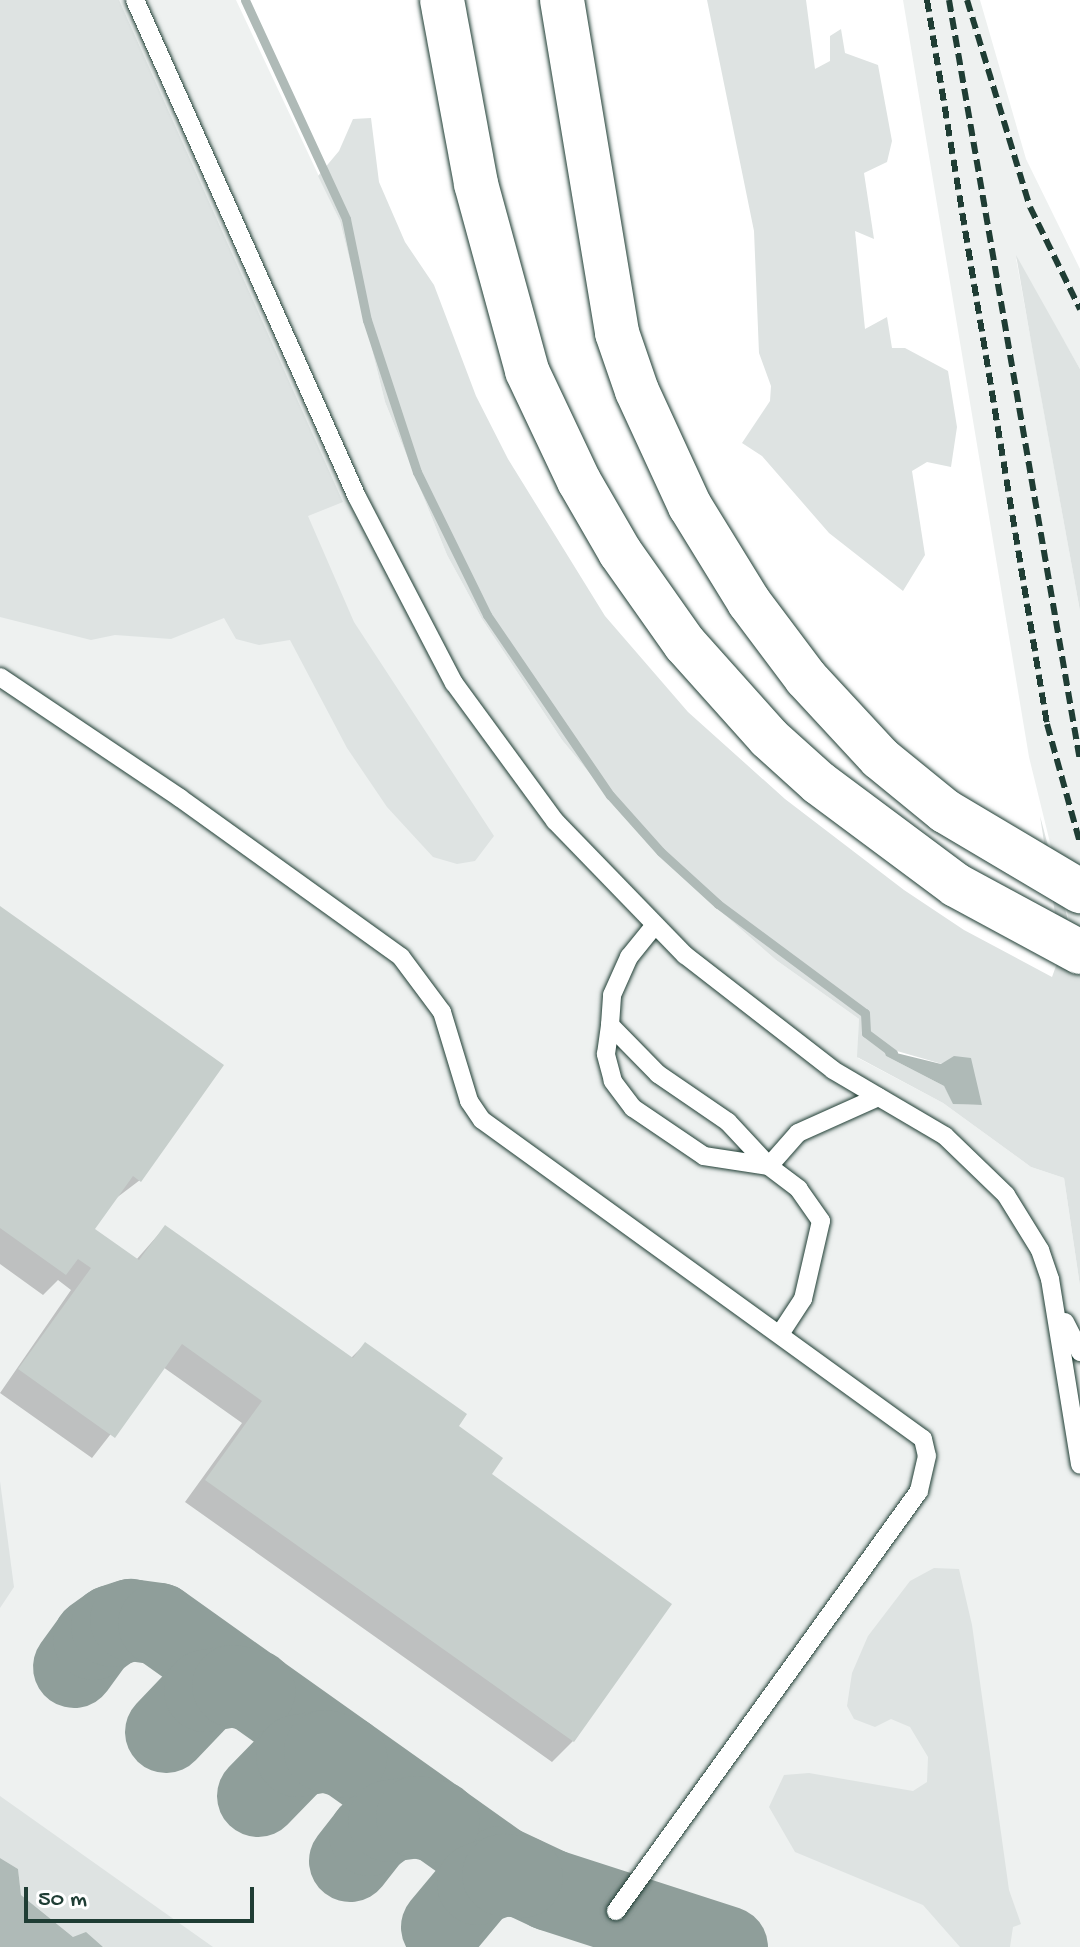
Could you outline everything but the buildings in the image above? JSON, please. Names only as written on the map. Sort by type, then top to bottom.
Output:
[{"type":"highway","points":[[442,0],[476,184],[527,371],[579,481],[620,552],[685,644],[769,738],[819,783],[956,885],[1080,952]]},
{"type":"highway","points":[[456,0],[476,184]]},
{"type":"highway","points":[[562,0],[617,333],[637,391],[690,506],[749,602],[806,678],[880,758],[945,811],[1080,891]]},
{"type":"highway","points":[[584,0],[588,166]]},
{"type":"lane","points":[[135,0],[357,497],[418,620],[509,764],[606,879],[654,926],[743,1003],[878,1097],[945,1136],[1006,1195],[1040,1250],[1057,1305],[1080,1352]]},
{"type":"lane","points":[[0,677],[180,798],[401,957],[442,1012],[469,1101],[482,1120],[905,1421],[923,1439],[926,1472],[919,1491],[616,1911]]},
{"type":"lane","points":[[654,926],[629,957],[612,995],[606,1054],[613,1081],[633,1108],[704,1156],[769,1166]]},
{"type":"lane","points":[[610,1025],[658,1074],[728,1122],[769,1166],[799,1189],[821,1221],[803,1299],[780,1334]]},
{"type":"lane","points":[[769,1166],[798,1133],[878,1097]]},
{"type":"lane","points":[[1057,1305],[1080,1465]]},
{"type":"shaded area","points":[[0,0],[236,0],[340,221],[385,402],[447,555],[482,619],[562,740],[659,857],[776,960],[859,1019],[858,1058],[943,1103],[1031,1167],[1064,1178],[1080,1286],[1080,1947],[0,1947]]},
{"type":"shaded area","points":[[0,0],[119,0],[343,502],[308,516],[354,622],[494,836],[475,861],[457,864],[433,857],[387,807],[347,748],[290,640],[259,645],[236,639],[224,618],[171,639],[115,635],[91,640],[0,617]]},
{"type":"shaded area","points":[[707,0],[806,0],[815,69],[830,61],[830,36],[841,29],[845,53],[878,65],[892,141],[887,162],[864,173],[874,239],[855,231],[865,329],[887,317],[892,348],[905,348],[948,371],[957,427],[951,467],[927,462],[912,471],[925,555],[903,591],[829,533],[762,456],[742,443],[770,401],[771,386],[759,353],[754,231]]},
{"type":"shaded area","points":[[903,0],[980,0],[1026,159],[1080,269],[1080,369],[1016,258],[1080,611],[1080,965],[1029,757]]},
{"type":"shaded area","points":[[371,118],[379,182],[405,242],[434,285],[476,396],[508,459],[605,616],[688,712],[785,799],[904,890],[964,930],[1052,977],[1061,952],[1040,816],[1080,965],[1080,1286],[1064,1178],[1031,1167],[943,1103],[857,1057],[859,1019],[776,960],[659,857],[562,740],[482,619],[447,555],[385,402],[340,221],[318,176],[339,151],[353,119]],"holes":[[[890,1049],[942,1064],[972,1080],[982,1105],[954,1104],[944,1086],[886,1056]]]},
{"type":"shaded area","points":[[1016,255],[1080,369],[1080,611],[1033,353]]},
{"type":"shaded area","points":[[884,1050],[941,1064],[954,1056],[971,1058],[982,1105],[953,1104],[944,1086],[886,1056]]},
{"type":"shaded area","points":[[0,1481],[14,1587],[0,1608]]},
{"type":"shaded area","points":[[934,1568],[959,1569],[972,1625],[1009,1890],[1021,1924],[1013,1927],[1010,1947],[960,1947],[923,1905],[795,1852],[769,1807],[784,1775],[809,1773],[913,1791],[927,1782],[928,1757],[910,1727],[891,1719],[875,1727],[854,1719],[847,1706],[852,1673],[868,1636],[910,1581]]},
{"type":"shaded area","points":[[0,1796],[213,1947],[104,1947],[73,1937],[21,1895],[18,1869],[0,1858]]},
{"type":"shaded area","points":[[0,1858],[18,1869],[21,1895],[73,1937],[86,1932],[103,1947],[0,1947]]},
{"type":"waterway","points":[[245,0],[346,219],[367,320],[417,472],[487,615],[610,795],[661,852],[718,904],[865,1013],[866,1033],[893,1053]]},
{"type":"taxiway","points":[[74,1667],[94,1639],[112,1626],[131,1620],[159,1624],[501,1867],[550,1890],[727,1947]]},
{"type":"taxiway","points":[[166,1732],[205,1691],[233,1686],[254,1691]]},
{"type":"taxiway","points":[[258,1796],[297,1756],[325,1751],[346,1757]]},
{"type":"taxiway","points":[[350,1861],[370,1835],[389,1821],[417,1817],[438,1822]]},
{"type":"taxiway","points":[[442,1927],[478,1884],[503,1875],[522,1877]]},
{"type":"railway","points":[[927,0],[1047,724],[1080,843]]},
{"type":"railway","points":[[949,0],[1080,761]]},
{"type":"railway","points":[[967,0],[1030,207],[1080,309]]}]
